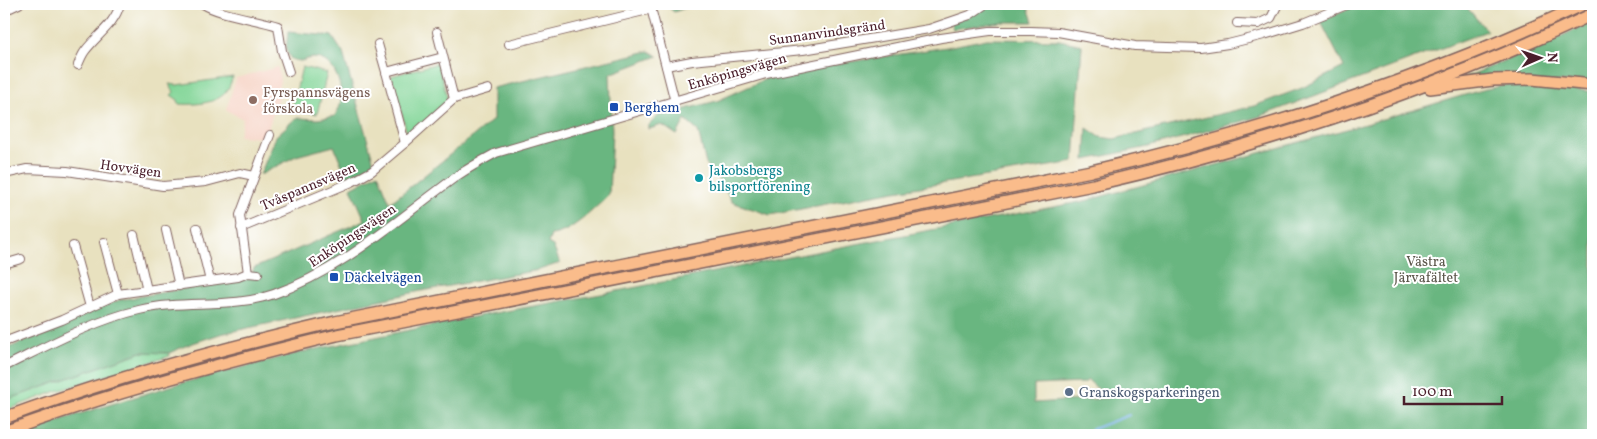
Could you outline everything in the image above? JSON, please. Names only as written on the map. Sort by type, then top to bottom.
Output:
[{"type":"highway","points":[[1530,28],[1568,4]]},
{"type":"highway","points":[[4,418],[146,370],[272,336],[1082,173],[1183,149],[1295,117],[1415,75],[1584,4]]},
{"type":"highway","points":[[4,432],[150,383],[267,352],[337,336],[1101,183],[1246,145],[1325,121],[1411,91],[1526,44],[1593,14]]},
{"type":"highway","points":[[1411,91],[1470,82],[1514,79],[1550,80],[1593,86]]},
{"type":"street","points":[[4,11],[19,4]]},
{"type":"street","points":[[78,65],[84,52],[108,27],[120,4]]},
{"type":"street","points":[[204,4],[212,10],[278,26],[282,52],[289,72]]},
{"type":"street","name":"Sunnanvindsgränd","points":[[666,66],[692,61],[804,50],[929,29],[970,15],[986,4]]},
{"type":"street","points":[[1237,23],[1258,24],[1271,18],[1278,4]]},
{"type":"street","name":"Enköpingsvägen","points":[[4,367],[90,327],[140,310],[272,295],[300,284],[333,267],[459,175],[496,153],[766,74],[941,38],[990,31],[1058,32],[1135,46],[1201,48],[1228,44],[1264,35],[1303,23],[1349,4]]},
{"type":"street","points":[[509,44],[651,7],[675,102]]},
{"type":"street","points":[[437,32],[454,99]]},
{"type":"street","points":[[378,44],[405,144]]},
{"type":"street","points":[[386,72],[443,57]]},
{"type":"street","name":"Tvåspannsvägen","points":[[240,228],[352,182],[372,171],[454,99],[488,89]]},
{"type":"street","points":[[248,273],[240,228],[240,215],[270,135]]},
{"type":"street","name":"Hovvägen","points":[[4,174],[27,169],[67,171],[162,186],[206,182],[240,173],[254,176]]},
{"type":"street","points":[[198,228],[210,281]]},
{"type":"street","points":[[166,230],[179,286]]},
{"type":"street","points":[[134,235],[147,290]]},
{"type":"street","points":[[104,242],[118,294]]},
{"type":"street","points":[[73,246],[90,307]]},
{"type":"street","points":[[4,264],[21,259]]},
{"type":"street","points":[[4,342],[62,320],[118,294],[238,277],[248,273],[258,274]]},
{"type":"shaded area","name":"Fyrspannsvägens förskola","points":[[278,67],[280,81],[278,88],[281,90],[265,138],[239,136],[243,119],[226,110],[236,78]]},
{"type":"green space","points":[[665,4],[696,4],[674,12]]},
{"type":"green space","points":[[986,4],[1027,4],[1033,22],[1001,22],[953,29],[950,22]]},
{"type":"green space","points":[[1359,4],[1464,4],[1487,31],[1258,117],[1148,147],[1085,160],[1087,128],[1100,137],[1114,139],[1254,106],[1302,88],[1344,67],[1321,22]]},
{"type":"green space","points":[[1593,21],[1593,82],[1457,81],[1551,41]]},
{"type":"green space","points":[[288,32],[332,36],[343,53],[374,163],[347,178],[334,146],[296,156],[260,175],[276,136],[296,118],[318,119],[335,116],[340,105],[341,90],[333,68],[321,59],[310,58],[299,61],[291,59],[286,50]]},
{"type":"green space","points":[[987,39],[1059,40],[1082,45],[1074,162],[889,192],[770,215],[732,202],[715,173],[706,164],[698,131],[685,120],[677,135],[662,125],[649,129],[649,125],[658,116],[717,101],[768,78],[836,64]]},
{"type":"green space","points":[[649,51],[658,56],[610,74],[612,131],[609,195],[574,225],[558,234],[551,235],[548,243],[553,246],[560,263],[539,270],[421,291],[220,334],[169,353],[141,352],[4,401],[4,350],[119,300],[251,277],[254,268],[365,220],[351,188],[378,173],[390,203],[493,120],[493,88]]},
{"type":"green space","points":[[438,63],[448,101],[414,132],[407,133],[391,76]]},
{"type":"green space","points":[[302,67],[327,73],[317,114],[292,108]]},
{"type":"green space","points":[[233,77],[226,92],[222,96],[210,101],[197,104],[179,104],[178,100],[171,95],[174,92],[169,84],[177,85]]},
{"type":"green space","name":"Västra Järvafältet","points":[[1506,85],[1544,85],[1593,92],[1593,435],[18,435],[63,419],[174,385],[302,352],[484,315],[1085,201],[1482,90]],"holes":[[[1088,380],[1099,390],[1109,394],[1109,398],[1034,403],[1034,385],[1084,383]]]},
{"type":"green space","points":[[141,352],[169,353],[170,356],[54,392],[4,411],[4,401]]},
{"type":"waterway","points":[[1077,435],[1129,415]]},
{"type":"place","name":"Fyrspannsvägens förskola","points":[[253,100]]},
{"type":"place","name":"Berghem","points":[[614,107]]},
{"type":"place","name":"Jakobsbergs bilsportförening","points":[[699,178]]},
{"type":"place","name":"Däckelvägen","points":[[334,277]]},
{"type":"place","name":"Granskogsparkeringen","points":[[1069,392]]}]
